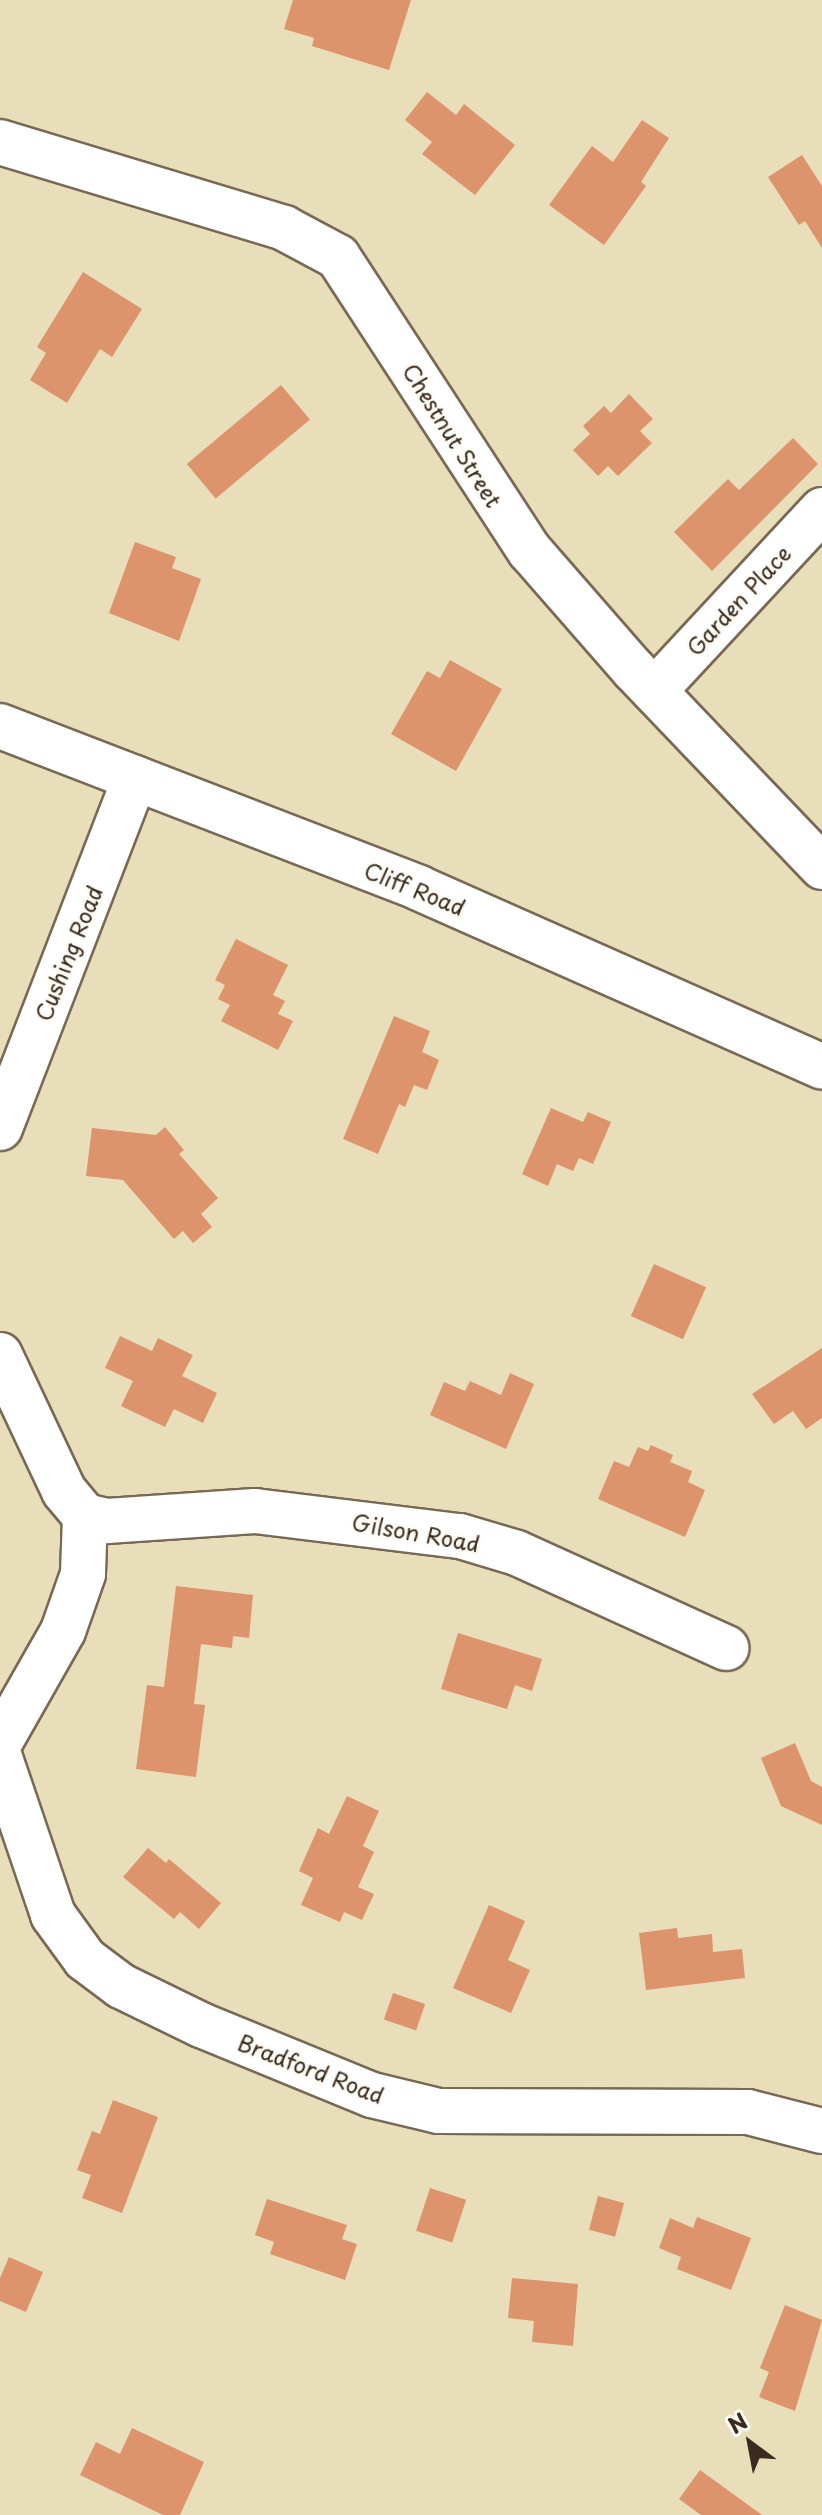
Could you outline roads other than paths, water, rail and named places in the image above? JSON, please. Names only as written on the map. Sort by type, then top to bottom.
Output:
[{"type":"street","name":"Chestnut Street","points":[[0,142],[284,228],[338,257],[361,286],[514,530],[654,691],[822,867]]},
{"type":"street","name":"Garden Place","points":[[654,691],[822,510]]},
{"type":"street","name":"Cliff Road","points":[[0,726],[419,888],[822,1067]]},
{"type":"street","name":"Cushing Road","points":[[0,1128],[135,778]]},
{"type":"street","points":[[0,1355],[64,1491],[85,1516],[83,1574],[63,1631],[0,1742]]},
{"type":"street","name":"Gilson Road","points":[[85,1516],[107,1521],[255,1511],[460,1536],[517,1553],[726,1648]]},
{"type":"street","name":"Bradford Road","points":[[0,1758],[53,1915],[85,1959],[121,1986],[201,2025],[372,2095],[438,2111],[748,2112],[822,2131]]}]
